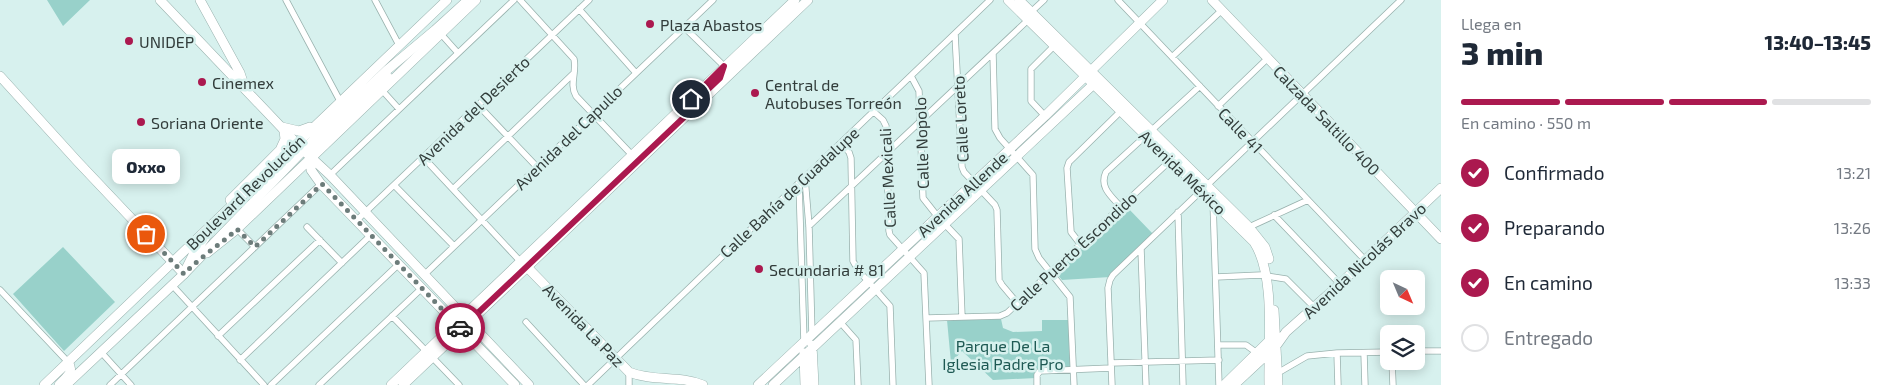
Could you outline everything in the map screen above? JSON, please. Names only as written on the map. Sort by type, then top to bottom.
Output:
[{"type":"main road","points":[[160,0],[296,143],[330,175],[529,385]]},
{"type":"main road","points":[[200,0],[240,73],[246,90]]},
{"type":"main road","name":"Boulevard Revolución","points":[[44,385],[447,0]]},
{"type":"main road","points":[[66,385],[184,274],[303,150],[370,86],[468,0]]},
{"type":"main road","points":[[199,258],[237,229],[311,157],[316,147],[476,0]]},
{"type":"main road","points":[[598,193],[632,155],[795,0]]},
{"type":"main road","points":[[391,385],[429,354],[598,193],[699,103],[808,0]]},
{"type":"main road","name":"Avenida México","points":[[1008,0],[1030,16],[1089,74],[1121,111],[1149,134]]},
{"type":"main road","name":"Avenida México","points":[[1019,0],[1054,46],[1089,74]]},
{"type":"main road","name":"Avenida Allende","points":[[773,385],[875,289],[907,253],[978,186],[1010,149],[1163,0]]},
{"type":"main road","name":"Calzada Saltillo 400","points":[[1212,0],[1441,239]]},
{"type":"main road","points":[[380,88],[401,64],[417,35],[432,14]]},
{"type":"main road","points":[[218,60],[229,54]]},
{"type":"main road","points":[[724,66],[734,70]]},
{"type":"main road","points":[[699,103],[702,95],[720,78],[724,66]]},
{"type":"main road","points":[[2,82],[184,274]]},
{"type":"main road","name":"Avenida México","points":[[1096,82],[1246,229],[1262,255],[1270,276],[1272,378],[1278,385]]},
{"type":"main road","name":"Avenida Allende","points":[[978,186],[1017,156],[1096,82]]},
{"type":"main road","points":[[283,129],[299,131],[315,125]]},
{"type":"main road","points":[[184,274],[190,259],[232,198],[280,150],[285,139],[283,129]]},
{"type":"main road","points":[[311,157],[311,170],[322,184],[515,385]]},
{"type":"main road","name":"Avenida México","points":[[1205,187],[1213,201],[1246,229]]},
{"type":"main road","name":"Avenida Nicolás Bravo","points":[[1234,385],[1272,344],[1340,284],[1441,188]]},
{"type":"main road","name":"Avenida Allende","points":[[758,385],[868,282],[907,253]]},
{"type":"main road","name":"Avenida La Paz","points":[[524,264],[630,372],[644,377],[691,381],[703,385]]},
{"type":"main road","points":[[812,335],[814,385]]},
{"type":"main road","points":[[804,342],[805,385]]},
{"type":"main road","name":"Avenida Nicolás Bravo","points":[[1224,385],[1257,353],[1272,344]]},
{"type":"main road","points":[[403,385],[429,354]]},
{"type":"main road","points":[[60,385],[71,371],[72,367],[68,362]]},
{"type":"street","points":[[286,0],[340,101]]},
{"type":"street","points":[[375,0],[399,45]]},
{"type":"street","points":[[330,175],[514,0]]},
{"type":"street","points":[[520,0],[574,59],[573,92],[632,155]]},
{"type":"street","name":"Avenida del Desierto","points":[[357,220],[588,0]]},
{"type":"street","name":"Avenida del Capullo","points":[[424,275],[713,0]]},
{"type":"street","name":"Calle Bahía de Guadalupe","points":[[588,385],[990,0]]},
{"type":"street","points":[[809,226],[993,54],[1044,0]]},
{"type":"street","name":"Calle 41","points":[[1118,0],[1365,260]]},
{"type":"street","points":[[1112,385],[1108,284],[1113,275],[1402,0]]},
{"type":"street","points":[[579,10],[636,73]]},
{"type":"street","points":[[1172,57],[1222,10]]},
{"type":"street","points":[[684,27],[724,66]]},
{"type":"street","points":[[441,34],[458,53]]},
{"type":"street","name":"Calle Loreto","points":[[955,34],[960,160],[964,172],[993,201],[997,210],[999,280],[1018,304]]},
{"type":"street","points":[[1045,116],[1031,101],[1031,69],[1054,46]]},
{"type":"street","points":[[993,54],[995,129],[1000,138],[1033,175],[1035,249],[1039,258],[1070,297],[1074,385]]},
{"type":"street","points":[[1218,106],[1268,58]]},
{"type":"street","points":[[453,189],[575,72]]},
{"type":"street","name":"Calle Nopolo","points":[[911,76],[919,91],[922,193],[925,202],[959,238],[962,317]]},
{"type":"street","points":[[1121,207],[1106,190],[1103,182],[1106,172],[1200,86]]},
{"type":"street","points":[[380,88],[400,109]]},
{"type":"street","points":[[478,105],[537,167]]},
{"type":"street","points":[[1081,245],[1071,232],[1067,168],[1069,162],[1121,111]]},
{"type":"street","name":"Calle Mexicali","points":[[874,112],[883,120],[886,126],[890,235],[924,273],[929,385]]},
{"type":"street","points":[[841,144],[850,155],[853,261],[868,282],[890,306],[893,385]]},
{"type":"street","points":[[423,157],[524,264]]},
{"type":"street","name":"Calle Puerto Escondido","points":[[927,318],[1000,316],[1008,313],[1174,157]]},
{"type":"street","points":[[805,178],[809,226],[812,335]]},
{"type":"street","points":[[110,385],[322,184]]},
{"type":"street","points":[[799,184],[804,342]]},
{"type":"street","points":[[394,185],[454,246]]},
{"type":"street","points":[[1246,229],[1308,200]]},
{"type":"street","points":[[1213,201],[1220,385]]},
{"type":"street","points":[[1178,212],[1183,385]]},
{"type":"street","points":[[1274,215],[1340,284]]},
{"type":"street","points":[[307,227],[342,263]]},
{"type":"street","points":[[237,229],[255,247]]},
{"type":"street","points":[[240,360],[371,235]]},
{"type":"street","points":[[218,336],[320,240]]},
{"type":"street","points":[[1140,249],[1146,385]]},
{"type":"street","points":[[271,385],[398,264]]},
{"type":"street","points":[[1216,277],[1270,276],[1288,280],[1314,307]]},
{"type":"street","points":[[172,285],[264,385]]},
{"type":"street","points":[[319,385],[422,288]]},
{"type":"street","points":[[0,290],[68,362]]},
{"type":"street","points":[[392,316],[459,385]]},
{"type":"street","points":[[526,322],[584,385]]},
{"type":"street","points":[[840,322],[856,340],[858,385]]},
{"type":"street","points":[[1218,345],[1246,344],[1257,353]]},
{"type":"street","points":[[1425,351],[1441,351]]},
{"type":"street","points":[[100,352],[131,385]]},
{"type":"street","points":[[1272,378],[1307,356],[1336,353],[1380,352]]},
{"type":"street","points":[[1336,353],[1338,385]]},
{"type":"street","points":[[1364,353],[1365,385]]},
{"type":"street","points":[[1038,385],[1038,372],[1146,362],[1219,360]]},
{"type":"street","points":[[1392,370],[1393,385]]},
{"type":"street","points":[[629,385],[630,372]]},
{"type":"green space","points":[[47,0],[90,0],[63,26]]},
{"type":"green space","points":[[1126,206],[1154,235],[1110,277],[1062,280],[1056,273]]},
{"type":"green space","points":[[63,247],[115,302],[64,351],[13,294]]},
{"type":"green space","name":"Parque De La Iglesia Padre Pro","points":[[1001,319],[1003,328],[1013,332],[1042,331],[1042,320],[1071,320],[1073,369],[1036,370],[1036,378],[993,380],[962,351],[951,363],[947,320]]},
{"type":"way so far","points":[[146,234],[184,274],[199,258],[237,229],[255,247],[322,184],[460,328]]},
{"type":"place","name":"Plaza Abastos","points":[[650,24]]},
{"type":"place","name":"UNIDEP","points":[[129,41]]},
{"type":"place","name":"Cinemex","points":[[202,82]]},
{"type":"place","name":"Central de Autobuses Torreón","points":[[755,93]]},
{"type":"place","name":"Soriana Oriente","points":[[141,122]]},
{"type":"place","name":"Oxxo","points":[[146,234]]},
{"type":"place","name":"Secundaria # 81","points":[[759,269]]},
{"type":"route","points":[[460,328],[699,103],[702,95],[720,78],[724,66],[691,99]]}]
